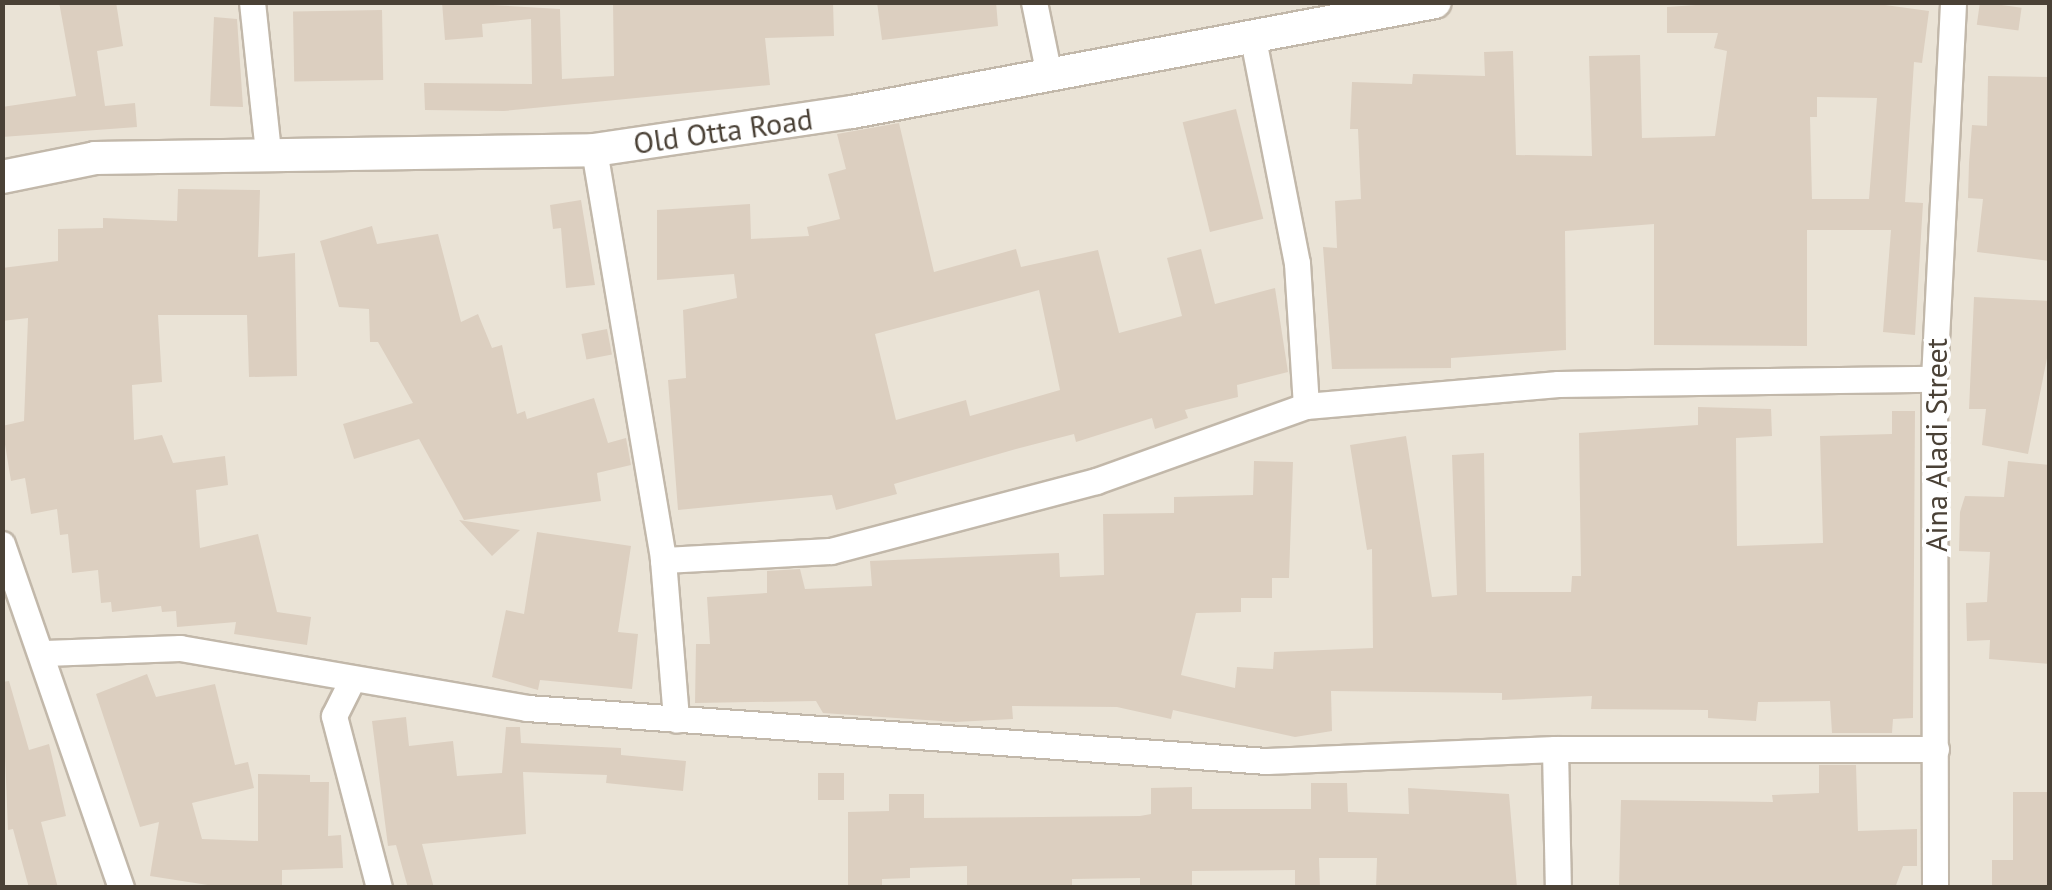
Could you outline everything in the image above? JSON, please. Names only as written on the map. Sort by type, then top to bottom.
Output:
[{"type":"street","points":[[252,2],[268,151]]},
{"type":"street","points":[[1034,2],[1049,75]]},
{"type":"street","name":"Old Otta Road","points":[[2,177],[95,158],[268,151],[594,150],[1049,75],[1435,2]]},
{"type":"street","name":"Aina Aladi Street","points":[[1935,888],[1934,379],[1953,2]]},
{"type":"street","points":[[1253,39],[1297,263],[1306,406]]},
{"type":"street","points":[[594,150],[663,560],[676,719]]},
{"type":"street","points":[[663,560],[831,551],[1096,481],[1306,406],[1558,384],[1934,379]]},
{"type":"street","points":[[2,544],[45,653],[122,888]]},
{"type":"street","points":[[45,653],[180,648],[287,662],[352,680],[527,708],[1267,761],[1555,749],[1936,748]]},
{"type":"street","points":[[352,680],[334,716],[379,888]]},
{"type":"street","points":[[1555,749],[1558,888]]},
{"type":"shaded area","points":[[3,3],[2049,3],[2049,887],[3,887]]},
{"type":"building","points":[[59,2],[116,2],[123,46],[97,51],[105,106],[135,103],[137,127],[2,137],[2,107],[76,96]]},
{"type":"building","points":[[442,2],[560,9],[562,79],[614,76],[613,2],[833,2],[834,36],[765,38],[770,85],[504,111],[425,110],[424,83],[532,84],[531,19],[482,24],[483,37],[445,40]]},
{"type":"building","points":[[877,2],[996,2],[998,26],[882,40]]},
{"type":"building","points":[[1739,2],[1863,2],[1929,11],[1922,63],[1914,62],[1905,202],[1923,203],[1915,335],[1883,332],[1891,230],[1807,230],[1807,346],[1654,345],[1654,224],[1565,231],[1566,350],[1451,358],[1451,368],[1332,369],[1323,247],[1337,248],[1335,201],[1361,199],[1358,129],[1350,129],[1352,82],[1412,84],[1413,74],[1485,76],[1484,52],[1513,51],[1516,155],[1592,156],[1589,56],[1640,55],[1642,138],[1715,136],[1727,51],[1714,48],[1718,33],[1667,33],[1667,7]],"holes":[[[1817,97],[1877,98],[1869,199],[1812,199],[1810,117],[1817,117]]]},
{"type":"building","points":[[1980,2],[2022,8],[2018,31],[1977,25]]},
{"type":"building","points":[[382,10],[383,80],[294,82],[293,12]]},
{"type":"building","points":[[214,17],[237,19],[243,107],[210,106]]},
{"type":"building","points":[[1988,76],[2050,77],[2050,261],[1977,252],[1983,199],[1968,198],[1969,163],[1972,125],[1987,126]]},
{"type":"building","points":[[1236,109],[1263,219],[1210,232],[1183,122]]},
{"type":"building","points":[[899,123],[934,272],[1016,249],[1021,267],[1098,250],[1119,333],[1182,316],[1167,258],[1201,249],[1215,304],[1275,288],[1288,372],[1237,385],[1238,397],[1185,410],[1188,418],[1155,429],[1152,418],[1076,442],[1074,434],[894,484],[897,494],[836,510],[832,495],[678,510],[668,380],[686,378],[683,310],[737,298],[734,274],[657,280],[657,210],[750,204],[751,239],[809,236],[807,227],[840,219],[828,174],[846,169],[837,134]],"holes":[[[1039,290],[1060,390],[970,416],[966,400],[896,420],[875,334]]]},
{"type":"building","points":[[178,189],[260,190],[258,257],[295,253],[297,376],[249,377],[247,315],[158,315],[162,382],[132,385],[134,440],[162,435],[173,463],[225,456],[228,485],[196,490],[200,548],[258,534],[277,612],[311,617],[307,645],[234,634],[236,622],[177,627],[176,611],[162,612],[161,606],[112,612],[111,602],[101,603],[98,570],[72,573],[68,534],[60,535],[57,509],[31,514],[25,478],[11,481],[2,426],[24,421],[28,318],[2,321],[2,268],[58,261],[58,229],[103,228],[103,218],[177,221]]},
{"type":"building","points":[[581,200],[595,285],[566,288],[561,228],[553,229],[550,205]]},
{"type":"building","points":[[372,226],[377,244],[438,234],[461,322],[478,314],[492,348],[502,345],[517,414],[525,411],[527,419],[594,398],[608,443],[626,438],[631,465],[597,473],[601,501],[464,520],[419,439],[354,459],[343,424],[413,403],[378,342],[370,342],[369,309],[339,307],[320,241]]},
{"type":"building","points":[[1974,297],[2050,301],[2050,343],[2028,454],[1982,445],[1986,409],[1969,409]]},
{"type":"building","points":[[607,329],[612,355],[586,359],[581,334]]},
{"type":"building","points":[[1698,407],[1771,409],[1772,436],[1736,438],[1737,546],[1823,543],[1820,436],[1892,434],[1892,411],[1915,411],[1913,718],[1893,719],[1892,733],[1832,733],[1830,701],[1758,702],[1756,721],[1708,718],[1708,710],[1591,709],[1592,696],[1502,700],[1502,693],[1331,691],[1332,731],[1295,737],[1173,710],[1171,719],[1117,707],[1012,706],[1013,719],[955,722],[823,713],[816,701],[695,703],[696,644],[710,644],[707,597],[767,593],[767,571],[800,569],[805,589],[872,586],[870,561],[1059,553],[1060,577],[1104,575],[1103,514],[1174,513],[1174,497],[1253,495],[1254,461],[1293,462],[1289,578],[1272,578],[1272,598],[1241,598],[1241,612],[1196,613],[1181,675],[1235,688],[1237,667],[1273,669],[1274,652],[1373,648],[1372,549],[1367,550],[1350,445],[1406,436],[1432,597],[1457,595],[1452,455],[1484,453],[1486,592],[1571,592],[1572,576],[1581,576],[1579,433],[1698,425]]},
{"type":"building","points":[[2008,461],[2050,465],[2050,664],[1989,659],[1990,640],[1967,641],[1966,603],[1987,602],[1990,552],[1959,551],[1960,512],[1965,496],[2004,497]]},
{"type":"building","points":[[459,520],[520,530],[492,556]]},
{"type":"building","points":[[537,532],[631,546],[618,632],[638,634],[632,689],[540,680],[538,690],[492,677],[506,610],[524,614]]},
{"type":"building","points":[[147,674],[156,697],[215,684],[235,765],[248,762],[254,788],[192,803],[202,839],[258,841],[258,774],[310,775],[310,782],[329,782],[328,836],[341,835],[343,868],[282,870],[282,886],[227,888],[150,876],[159,822],[140,827],[96,694]]},
{"type":"building","points":[[9,681],[29,750],[49,744],[57,777],[66,816],[41,822],[58,888],[29,888],[13,829],[8,830],[2,682]]},
{"type":"building","points":[[406,717],[409,746],[453,741],[457,776],[502,773],[506,727],[520,727],[521,743],[621,748],[621,755],[686,761],[683,791],[606,783],[607,775],[523,772],[526,834],[422,844],[434,888],[408,888],[396,845],[388,846],[372,721]]},
{"type":"building","points":[[1819,765],[1856,765],[1858,831],[1917,829],[1917,866],[1903,866],[1895,888],[1619,888],[1621,800],[1773,802],[1772,795],[1819,793]]},
{"type":"building","points":[[818,773],[844,773],[844,800],[818,800]]},
{"type":"building","points":[[1311,783],[1347,783],[1348,812],[1409,814],[1408,788],[1509,794],[1517,888],[1376,888],[1377,858],[1319,858],[1320,888],[1295,888],[1295,870],[1192,871],[1192,888],[1140,888],[1140,878],[1072,879],[1072,888],[967,888],[967,866],[910,868],[910,878],[882,879],[882,888],[848,888],[848,812],[889,811],[889,794],[924,794],[924,818],[1140,816],[1151,814],[1151,788],[1192,787],[1192,809],[1311,809]]},
{"type":"building","points":[[2013,792],[2050,792],[2050,888],[1992,888],[1992,860],[2013,860]]}]
